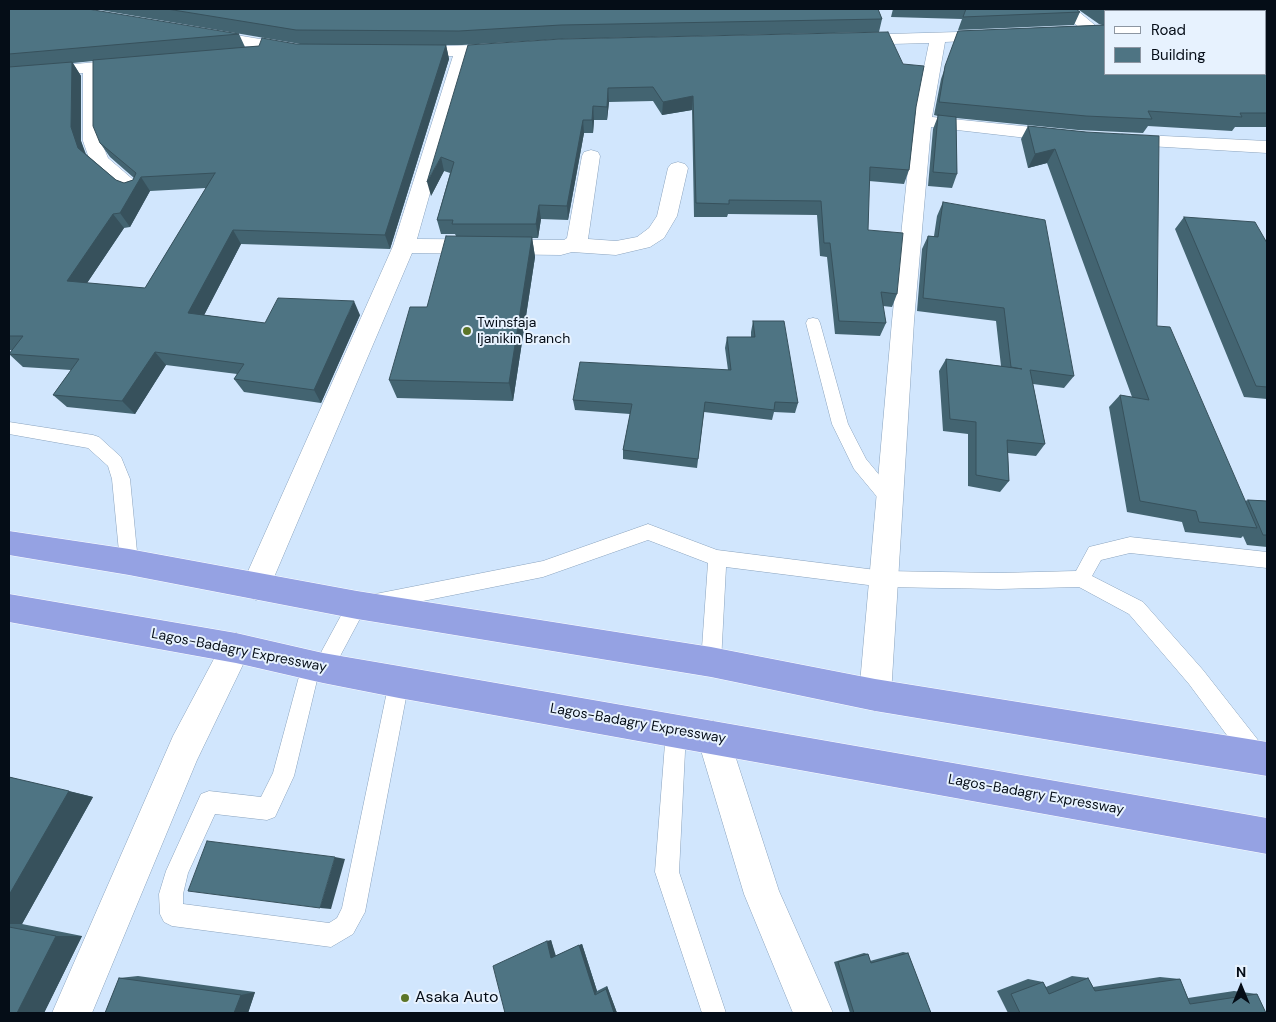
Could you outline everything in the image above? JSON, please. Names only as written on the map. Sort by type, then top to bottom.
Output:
[{"type":"highway","points":[[9,543],[129,562],[357,605],[711,662],[875,695],[1262,758]]},
{"type":"highway","name":"Lagos-Badagry Expressway","points":[[9,608],[236,648],[399,682],[1267,836]]},
{"type":"street","points":[[1054,9],[1072,14],[1101,31]]},
{"type":"street","points":[[1092,9],[1101,31]]},
{"type":"street","points":[[1065,33],[1101,31]]},
{"type":"street","points":[[194,32],[305,51],[234,56]]},
{"type":"street","points":[[839,40],[1010,35]]},
{"type":"street","points":[[875,695],[889,499],[922,121],[938,38]]},
{"type":"street","points":[[395,52],[462,52],[516,49]]},
{"type":"street","points":[[256,587],[404,246],[462,52]]},
{"type":"street","points":[[9,75],[148,63]]},
{"type":"street","points":[[91,67],[92,141],[100,160],[134,189]]},
{"type":"street","points":[[922,121],[1078,138]]},
{"type":"street","points":[[1108,139],[1267,147]]},
{"type":"street","points":[[404,246],[561,248],[571,244],[577,241],[591,156]]},
{"type":"street","points":[[571,244],[616,248],[643,242],[657,233],[667,216],[678,168]]},
{"type":"street","points":[[72,1013],[185,748],[236,648]]},
{"type":"street","points":[[713,737],[762,894],[813,1013]]},
{"type":"lane","points":[[813,323],[840,424],[860,464],[889,499]]},
{"type":"lane","points":[[9,428],[93,442],[115,462],[121,479],[129,562]]},
{"type":"lane","points":[[399,682],[353,912],[345,926],[331,935],[172,914],[171,894],[177,871],[209,802],[267,809],[284,776],[317,666],[357,605],[543,569],[648,532],[717,558],[884,579],[1081,579],[1136,608],[1196,677],[1262,758]]},
{"type":"lane","points":[[1081,579],[1095,553],[1130,545],[1267,560]]},
{"type":"lane","points":[[711,662],[717,558]]},
{"type":"lane","points":[[676,731],[667,872],[714,1013]]},
{"type":"building","points":[[9,9],[88,9],[239,34],[9,54]]},
{"type":"building","points":[[167,9],[878,9],[882,19],[561,25],[459,31],[296,30]]},
{"type":"building","points":[[966,9],[1076,9],[1080,12],[963,17]]},
{"type":"building","points":[[1103,9],[1267,9],[1267,113],[1240,113],[1242,117],[1148,111],[1152,119],[1086,116],[939,102],[945,66],[958,31],[1104,25],[1104,75],[1266,75],[1266,10]]},
{"type":"building","points":[[888,32],[903,64],[924,66],[916,107],[909,170],[870,167],[868,230],[903,233],[897,294],[881,292],[886,323],[839,321],[830,243],[824,243],[821,201],[729,200],[729,204],[696,203],[693,96],[663,102],[653,87],[608,88],[607,107],[593,106],[592,120],[583,120],[567,206],[539,205],[536,224],[452,224],[453,220],[437,220],[454,162],[441,157],[427,182],[468,45],[561,39]]},
{"type":"building","points":[[262,38],[296,44],[446,45],[385,235],[233,230],[188,313],[265,323],[278,298],[354,301],[314,390],[234,379],[244,364],[155,352],[122,401],[53,395],[79,359],[9,354],[23,336],[9,336],[9,67],[72,62],[71,127],[78,148],[116,180],[124,183],[133,180],[136,173],[100,143],[93,126],[93,60],[259,46]],"holes":[[[215,173],[145,288],[67,281],[113,214],[120,213],[141,177]]]},
{"type":"building","points":[[938,115],[956,117],[957,174],[933,172]]},
{"type":"building","points":[[1028,126],[1086,132],[1159,136],[1157,326],[1170,327],[1257,528],[1199,522],[1196,511],[1140,501],[1120,395],[1149,400],[1055,149],[1035,154]]},
{"type":"building","points":[[943,202],[1045,220],[1074,376],[1030,370],[1045,444],[1007,440],[1009,481],[976,475],[976,422],[950,419],[946,359],[1022,369],[1011,367],[1004,308],[923,298],[928,236],[938,237]]},
{"type":"building","points":[[1184,217],[1255,222],[1267,243],[1267,387],[1256,386]]},
{"type":"building","points":[[446,236],[532,237],[509,383],[389,380],[410,307],[427,307]]},
{"type":"building","points":[[753,321],[784,321],[798,403],[775,402],[774,410],[705,402],[698,459],[623,450],[632,404],[573,400],[580,362],[731,370],[727,337],[755,337]]},
{"type":"building","points":[[1248,500],[1267,501],[1267,535],[1263,535]]},
{"type":"building","points":[[9,777],[69,791],[9,895]]},
{"type":"building","points":[[207,841],[335,857],[320,908],[188,891]]},
{"type":"building","points":[[9,927],[56,936],[17,1013],[9,1013]]},
{"type":"building","points":[[547,941],[551,958],[579,945],[595,995],[606,989],[614,1013],[505,1013],[493,966]]},
{"type":"building","points":[[908,953],[931,1013],[854,1013],[838,962],[868,954],[871,963]]},
{"type":"building","points":[[119,978],[241,995],[234,1013],[105,1013]]},
{"type":"building","points":[[1088,978],[1095,991],[1180,979],[1190,1004],[1257,994],[1266,1013],[1020,1013],[1011,994],[1043,982],[1049,994]]},
{"type":"place","name":"Twinsfaja Ijanikin Branch","points":[[467,331]]},
{"type":"place","name":"Asaka Auto","points":[[405,998]]}]
